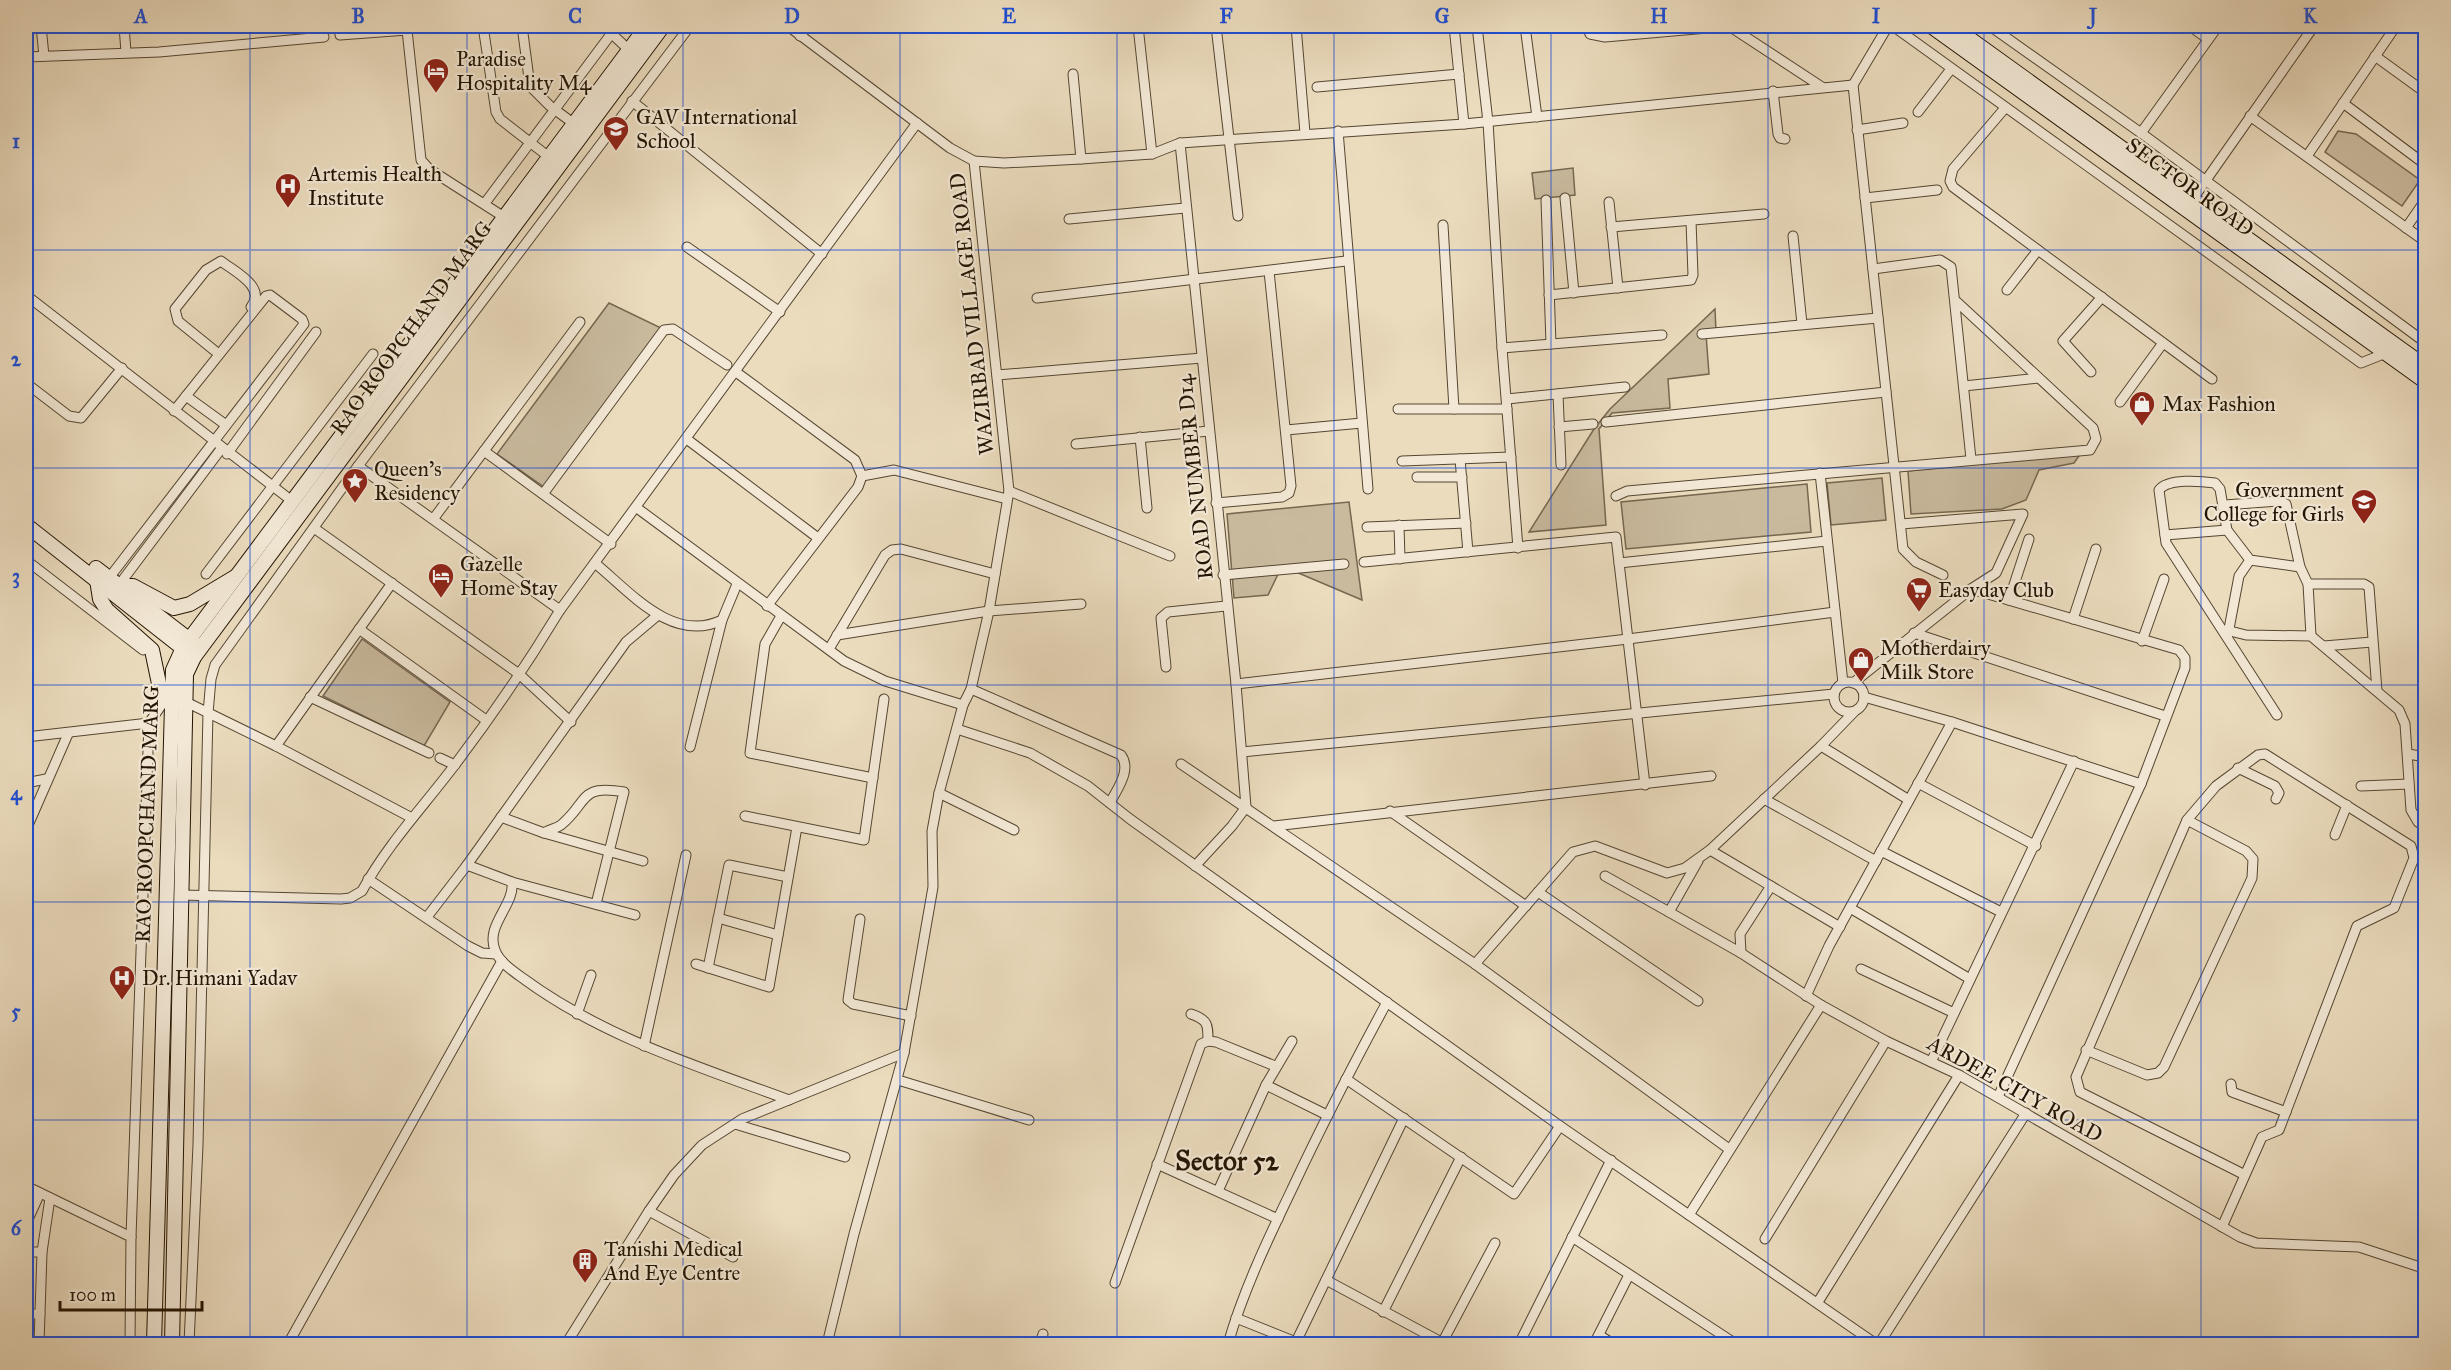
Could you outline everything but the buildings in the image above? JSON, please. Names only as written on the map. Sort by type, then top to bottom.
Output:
[{"type":"main road","name":"RAO ROOPCHAND MARG","points":[[172,1344],[186,674],[192,648],[238,575],[292,501],[346,440],[504,217],[549,157],[579,127],[647,26]]},
{"type":"main road","name":"RAO ROOPCHAND MARG","points":[[154,1344],[167,701],[173,670],[192,648],[579,127],[663,26]]},
{"type":"main road","name":"SECTOR ROAD","points":[[1931,26],[2426,366]]},
{"type":"main road","name":"SECTOR ROAD","points":[[1952,26],[2426,382]]},
{"type":"main road","points":[[26,513],[192,648]]},
{"type":"main road","points":[[26,525],[108,581],[192,648]]},
{"type":"main road","points":[[108,581],[133,586],[174,608],[190,604],[238,575]]},
{"type":"main road","points":[[108,581],[99,608],[148,645],[156,661],[161,694],[167,701],[186,702]]},
{"type":"street","points":[[41,26],[44,56]]},
{"type":"street","points":[[124,26],[126,52]]},
{"type":"street","points":[[483,26],[496,112],[500,119],[549,157]]},
{"type":"street","points":[[522,26],[528,80],[534,92],[579,127]]},
{"type":"street","points":[[189,1344],[198,1145],[208,713],[211,679],[215,665],[358,466],[690,26]]},
{"type":"street","name":"WAZIRBAD VILLAGE ROAD","points":[[788,26],[950,148],[974,161],[998,375],[1008,495],[989,611],[971,689],[963,705],[939,793],[932,831],[933,887],[904,1053],[854,1234],[827,1344]]},
{"type":"street","points":[[800,36],[808,26]]},
{"type":"street","points":[[1138,26],[1152,153]]},
{"type":"street","points":[[1216,26],[1238,216]]},
{"type":"street","points":[[1296,26],[1305,133]]},
{"type":"street","points":[[1454,26],[1464,124]]},
{"type":"street","points":[[1477,26],[1488,122],[1502,348],[1518,548]]},
{"type":"street","points":[[1525,26],[1537,117]]},
{"type":"street","points":[[1587,26],[1590,34],[1605,37],[1730,26],[1822,87]]},
{"type":"street","points":[[1888,26],[1853,85],[1857,130],[1903,549],[1916,562],[1943,575]]},
{"type":"street","points":[[1893,26],[2361,363],[2386,353]]},
{"type":"street","points":[[1990,26],[2141,133],[2426,343]]},
{"type":"street","points":[[2190,26],[2208,39]]},
{"type":"street","points":[[2141,133],[2218,26]]},
{"type":"street","points":[[2189,204],[2314,26]]},
{"type":"street","points":[[2307,156],[2396,26]]},
{"type":"street","points":[[485,203],[613,28],[629,50]]},
{"type":"street","points":[[340,35],[407,30],[421,160],[429,169],[504,217]]},
{"type":"street","points":[[26,57],[159,52],[324,37]]},
{"type":"street","points":[[2375,57],[2425,92]]},
{"type":"street","points":[[1918,112],[1951,69]]},
{"type":"street","points":[[1073,74],[1081,159]]},
{"type":"street","points":[[1317,87],[1459,74]]},
{"type":"street","points":[[974,161],[1004,163],[1152,153],[1180,143],[1229,138],[1488,122],[1773,91],[1853,85]]},
{"type":"street","points":[[1773,91],[1778,134],[1780,138],[1785,139]]},
{"type":"street","points":[[632,100],[822,254]]},
{"type":"street","points":[[2343,103],[2426,165]]},
{"type":"street","points":[[2005,108],[1953,169],[1950,181],[1953,187],[2212,379]]},
{"type":"street","points":[[2250,116],[2426,242]]},
{"type":"street","points":[[181,895],[350,898],[362,891],[368,879],[412,818],[455,765],[519,674],[560,610],[688,440],[917,123]]},
{"type":"street","points":[[1857,130],[1903,123]]},
{"type":"street","points":[[1338,131],[1346,261],[1368,489]]},
{"type":"street","name":"ROAD NUMBER D14","points":[[1180,143],[1192,281],[1236,684],[1246,807]]},
{"type":"street","points":[[1865,198],[1937,190]]},
{"type":"street","points":[[1565,198],[1574,293]]},
{"type":"street","points":[[1546,200],[1551,344]]},
{"type":"street","points":[[2406,228],[2426,200]]},
{"type":"street","points":[[1609,202],[1618,288]]},
{"type":"street","points":[[1069,219],[1185,208]]},
{"type":"street","points":[[1611,227],[1764,214]]},
{"type":"street","points":[[1549,295],[1691,280],[1694,275],[1691,221]]},
{"type":"street","points":[[1443,225],[1454,409]]},
{"type":"street","points":[[1794,236],[1802,324]]},
{"type":"street","points":[[687,247],[780,312]]},
{"type":"street","points":[[2007,291],[2038,250]]},
{"type":"street","points":[[1873,269],[1940,260],[1947,263],[1954,273],[1971,459]]},
{"type":"street","points":[[172,409],[255,302],[254,288],[221,261],[206,270],[175,309],[178,321],[215,351]]},
{"type":"street","points":[[1037,298],[1346,261]]},
{"type":"street","points":[[1216,503],[1282,497],[1289,493],[1291,486],[1269,271]]},
{"type":"street","points":[[26,295],[122,368],[212,442],[292,501]]},
{"type":"street","points":[[108,581],[304,324],[302,318],[270,295],[266,296],[186,396],[172,409]]},
{"type":"street","points":[[2091,372],[2063,341],[2102,297]]},
{"type":"street","points":[[1616,496],[1627,491],[2090,450],[2096,439],[2092,428],[1957,302]]},
{"type":"street","points":[[1702,334],[1878,318]]},
{"type":"street","points":[[434,518],[580,322]]},
{"type":"street","points":[[543,494],[664,330],[673,329],[727,365]]},
{"type":"street","points":[[108,581],[224,451],[316,332]]},
{"type":"street","points":[[1502,348],[1662,335]]},
{"type":"street","points":[[2120,402],[2163,343]]},
{"type":"street","points":[[206,574],[373,354]]},
{"type":"street","points":[[998,375],[1202,358]]},
{"type":"street","points":[[26,382],[69,416],[81,418],[122,368]]},
{"type":"street","points":[[736,372],[855,460],[862,476],[858,488],[767,606]]},
{"type":"street","points":[[1964,386],[2038,378]]},
{"type":"street","points":[[1398,409],[1454,409],[1507,404],[1558,394],[1625,387]]},
{"type":"street","points":[[1606,422],[1886,393]]},
{"type":"street","points":[[1558,394],[1562,465]]},
{"type":"street","points":[[186,396],[226,425]]},
{"type":"street","points":[[1286,430],[1362,423]]},
{"type":"street","points":[[1559,427],[1593,424]]},
{"type":"street","points":[[1076,444],[1209,431]]},
{"type":"street","points":[[1140,437],[1147,508]]},
{"type":"street","points":[[688,440],[818,538]]},
{"type":"street","points":[[484,451],[611,544]]},
{"type":"street","points":[[1402,461],[1511,457]]},
{"type":"street","points":[[1460,459],[1468,552]]},
{"type":"street","points":[[358,466],[560,610]]},
{"type":"street","points":[[862,476],[894,470],[1008,495],[1170,556]]},
{"type":"street","points":[[1820,474],[1835,612],[1848,683]]},
{"type":"street","points":[[1417,477],[1462,477]]},
{"type":"street","points":[[2277,715],[2228,634],[2166,543],[2159,496],[2162,485],[2215,483],[2220,489],[2227,530],[2250,560],[2300,567]]},
{"type":"street","points":[[2224,505],[2278,501],[2286,504],[2300,567],[2308,584],[2311,636]]},
{"type":"street","points":[[637,508],[767,606],[862,671],[877,678],[963,705]]},
{"type":"street","points":[[1242,752],[1834,693],[1971,589],[1996,573],[2023,514],[1901,524]]},
{"type":"street","points":[[1367,526],[1466,523]]},
{"type":"street","points":[[1399,525],[1400,559]]},
{"type":"street","points":[[314,528],[519,674],[571,722]]},
{"type":"street","points":[[2165,535],[2227,530]]},
{"type":"street","points":[[1364,562],[1616,537],[1645,785]]},
{"type":"street","points":[[2009,600],[2029,539]]},
{"type":"street","points":[[1619,563],[1827,541]]},
{"type":"street","points":[[829,650],[885,555],[892,550],[902,549],[995,574]]},
{"type":"street","points":[[2073,619],[2096,549]]},
{"type":"street","points":[[26,560],[99,608]]},
{"type":"street","points":[[2228,634],[2239,576],[2250,560]]},
{"type":"street","points":[[596,564],[658,615],[684,626],[700,628],[722,620]]},
{"type":"street","points":[[1223,575],[1344,564]]},
{"type":"street","points":[[2142,641],[2164,579]]},
{"type":"street","points":[[276,746],[392,583]]},
{"type":"street","points":[[690,747],[722,620],[737,584]]},
{"type":"street","points":[[2308,584],[2364,584],[2369,587],[2377,691]]},
{"type":"street","points":[[1971,589],[2179,650],[2185,658],[2185,668],[2141,784],[1998,1097]]},
{"type":"street","points":[[837,635],[989,611],[1081,604]]},
{"type":"street","points":[[1166,667],[1161,618],[1168,612],[1226,606]]},
{"type":"street","points":[[1236,684],[1628,639],[1835,612]]},
{"type":"street","points":[[427,917],[571,722],[626,642],[658,615]]},
{"type":"street","points":[[781,616],[765,644],[750,753],[873,778]]},
{"type":"street","points":[[359,629],[486,720]]},
{"type":"street","points":[[1914,633],[2165,716]]},
{"type":"street","points":[[2228,634],[2311,636],[2403,715],[2411,810],[2418,822],[2426,827]]},
{"type":"street","points":[[2324,646],[2372,642]]},
{"type":"street","points":[[1475,964],[1573,852],[1595,846],[1667,873],[1685,868],[1710,850],[1861,706],[1864,697],[1861,688],[1848,683]]},
{"type":"street","points":[[971,689],[1121,755],[1125,761],[1125,773],[1110,803]]},
{"type":"street","points":[[1834,693],[1837,707],[1845,712],[1854,711]]},
{"type":"street","points":[[310,697],[429,753]]},
{"type":"street","points":[[1864,697],[1952,722],[2141,784]]},
{"type":"street","points":[[745,816],[864,840],[884,699]]},
{"type":"street","points":[[130,1344],[131,1237],[149,723],[167,701]]},
{"type":"street","points":[[186,702],[276,746],[412,818]]},
{"type":"street","points":[[1806,996],[1850,908],[1952,722]]},
{"type":"street","points":[[26,736],[68,734],[149,723]]},
{"type":"street","points":[[957,729],[1030,753],[1088,786],[1195,866],[1560,1126],[1877,1344],[2026,1113]]},
{"type":"street","points":[[26,830],[46,779],[68,734]]},
{"type":"street","points":[[1821,746],[1909,800]]},
{"type":"street","points":[[2408,754],[2426,757]]},
{"type":"street","points":[[2222,1227],[2262,1137],[2279,1130],[2356,926],[2394,908],[2414,858],[2411,846],[2271,756],[2258,755],[2216,786],[2187,820],[2076,1077],[2080,1092],[2245,1175]]},
{"type":"street","points":[[440,758],[455,765]]},
{"type":"street","points":[[1931,1062],[2001,912],[2036,846],[2074,761]]},
{"type":"street","points":[[1181,764],[1475,964],[1729,1149]]},
{"type":"street","points":[[2238,768],[2275,786],[2279,793],[2276,799]]},
{"type":"street","points":[[1274,826],[1711,776]]},
{"type":"street","points":[[26,783],[46,779]]},
{"type":"street","points":[[1918,783],[2036,846]]},
{"type":"street","points":[[2361,786],[2409,784]]},
{"type":"street","points":[[544,833],[562,824],[589,793],[605,789],[624,792],[596,904]]},
{"type":"street","points":[[939,793],[1014,830]]},
{"type":"street","points":[[1764,798],[1876,861]]},
{"type":"street","points":[[2335,835],[2347,805]]},
{"type":"street","points":[[1195,866],[1232,826],[1246,807]]},
{"type":"street","points":[[1390,811],[1526,906]]},
{"type":"street","points":[[501,817],[544,833],[643,861]]},
{"type":"street","points":[[2086,1050],[2148,1075],[2158,1073],[2164,1067],[2252,878],[2253,859],[2246,851],[2187,820]]},
{"type":"street","points":[[696,964],[769,987],[797,827]]},
{"type":"street","points":[[1710,850],[1840,927]]},
{"type":"street","points":[[1881,851],[2001,912]]},
{"type":"street","points":[[644,1047],[687,855]]},
{"type":"street","points":[[1669,912],[1701,856]]},
{"type":"street","points":[[467,865],[512,882],[635,915]]},
{"type":"street","points":[[708,968],[729,865],[788,877]]},
{"type":"street","name":"ARDEE CITY ROAD","points":[[1605,876],[1742,953],[1821,1005],[1886,1041],[1959,1075],[2222,1227],[2256,1242],[2359,1247],[2426,1269]]},
{"type":"street","points":[[368,879],[475,950],[482,954],[499,957],[543,993],[577,1014],[644,1047],[789,1100]]},
{"type":"street","points":[[288,1344],[499,957],[493,937],[513,889],[512,882]]},
{"type":"street","points":[[1742,953],[1740,934],[1771,886]]},
{"type":"street","points":[[1538,892],[1698,1001]]},
{"type":"street","points":[[1850,908],[1970,979]]},
{"type":"street","points":[[718,918],[778,935]]},
{"type":"street","points":[[860,920],[848,1000],[853,1004],[911,1016]]},
{"type":"street","points":[[1861,969],[1954,1013]]},
{"type":"street","points":[[577,1014],[591,975]]},
{"type":"street","points":[[1228,1344],[1236,1318],[1278,1219],[1327,1115],[1387,1002]]},
{"type":"street","points":[[1689,1215],[1821,1005]]},
{"type":"street","points":[[1191,1014],[1205,1019],[1208,1024],[1208,1041]]},
{"type":"street","points":[[1115,1283],[1201,1044],[1208,1041],[1275,1066]]},
{"type":"street","points":[[1218,1191],[1275,1066],[1292,1041]]},
{"type":"street","points":[[1765,1239],[1886,1041]]},
{"type":"street","points":[[566,1344],[649,1211],[674,1175],[696,1151],[735,1124],[904,1053]]},
{"type":"street","points":[[1818,1302],[1959,1075]]},
{"type":"street","points":[[1346,1079],[1514,1194],[1560,1126]]},
{"type":"street","points":[[898,1080],[1029,1120]]},
{"type":"street","points":[[2231,1084],[2232,1092],[2286,1112]]},
{"type":"street","points":[[1266,1085],[1327,1115]]},
{"type":"street","points":[[1236,1318],[1298,1343],[1404,1118]]},
{"type":"street","points":[[735,1124],[845,1157]]},
{"type":"street","points":[[1383,1312],[1461,1156]]},
{"type":"street","points":[[1519,1344],[1611,1160]]},
{"type":"street","points":[[1157,1164],[1278,1219]]},
{"type":"street","points":[[26,1186],[131,1237]]},
{"type":"street","points":[[26,1224],[40,1193]]},
{"type":"street","points":[[39,1344],[42,1252],[50,1198]]},
{"type":"street","points":[[649,1211],[734,1257]]},
{"type":"street","points":[[1572,1237],[1736,1344]]},
{"type":"street","points":[[1326,1280],[1443,1344],[1495,1243]]},
{"type":"street","points":[[26,1252],[42,1252]]},
{"type":"street","points":[[1594,1344],[1629,1275]]},
{"type":"street","points":[[26,1314],[40,1314]]},
{"type":"street","points":[[1040,1344],[1043,1334]]},
{"type":"street","points":[[1599,1335],[1613,1344]]},
{"type":"street","points":[[2198,1344],[2205,1342],[2213,1344]]},
{"type":"shaded area","points":[[2338,131],[2356,134],[2420,180],[2402,206],[2325,152]]},
{"type":"shaded area","points":[[1573,168],[1575,195],[1535,199],[1532,173]]},
{"type":"shaded area","points":[[609,303],[661,328],[544,487],[497,454]]},
{"type":"shaded area","points":[[1715,309],[1716,332],[1706,334],[1709,374],[1668,379],[1670,408],[1612,413],[1599,429],[1606,525],[1529,532],[1594,429],[1610,409]]},
{"type":"shaded area","points":[[2081,453],[2074,463],[2039,470],[2026,500],[2002,509],[1911,514],[1908,471]]},
{"type":"shaded area","points":[[1882,478],[1886,520],[1831,525],[1827,483]]},
{"type":"shaded area","points":[[1807,484],[1811,532],[1626,549],[1621,502]]},
{"type":"shaded area","points":[[1349,502],[1362,600],[1282,566],[1268,595],[1234,598],[1227,514]]},
{"type":"shaded area","points":[[362,639],[450,702],[424,746],[323,696]]},
{"type":"place","name":"Paradise Hospitality M4","points":[[436,94]]},
{"type":"place","name":"GAV International School","points":[[616,152]]},
{"type":"place","name":"Artemis Health Institute","points":[[288,209]]},
{"type":"place","name":"Max Fashion","points":[[2142,427]]},
{"type":"place","name":"Queen's Residency","points":[[355,504]]},
{"type":"place","name":"Government College for Girls","points":[[2364,525]]},
{"type":"place","name":"Gazelle Home Stay","points":[[441,599]]},
{"type":"place","name":"Easyday Club","points":[[1919,613]]},
{"type":"place","name":"Motherdairy Milk Store","points":[[1861,683]]},
{"type":"place","name":"Dr. Himani Yadav","points":[[122,1001]]},
{"type":"place","name":"Tanishi Medical And Eye Centre","points":[[585,1284]]},
{"type":"district","name":"Sector 52","points":[[1227,1160]]}]
